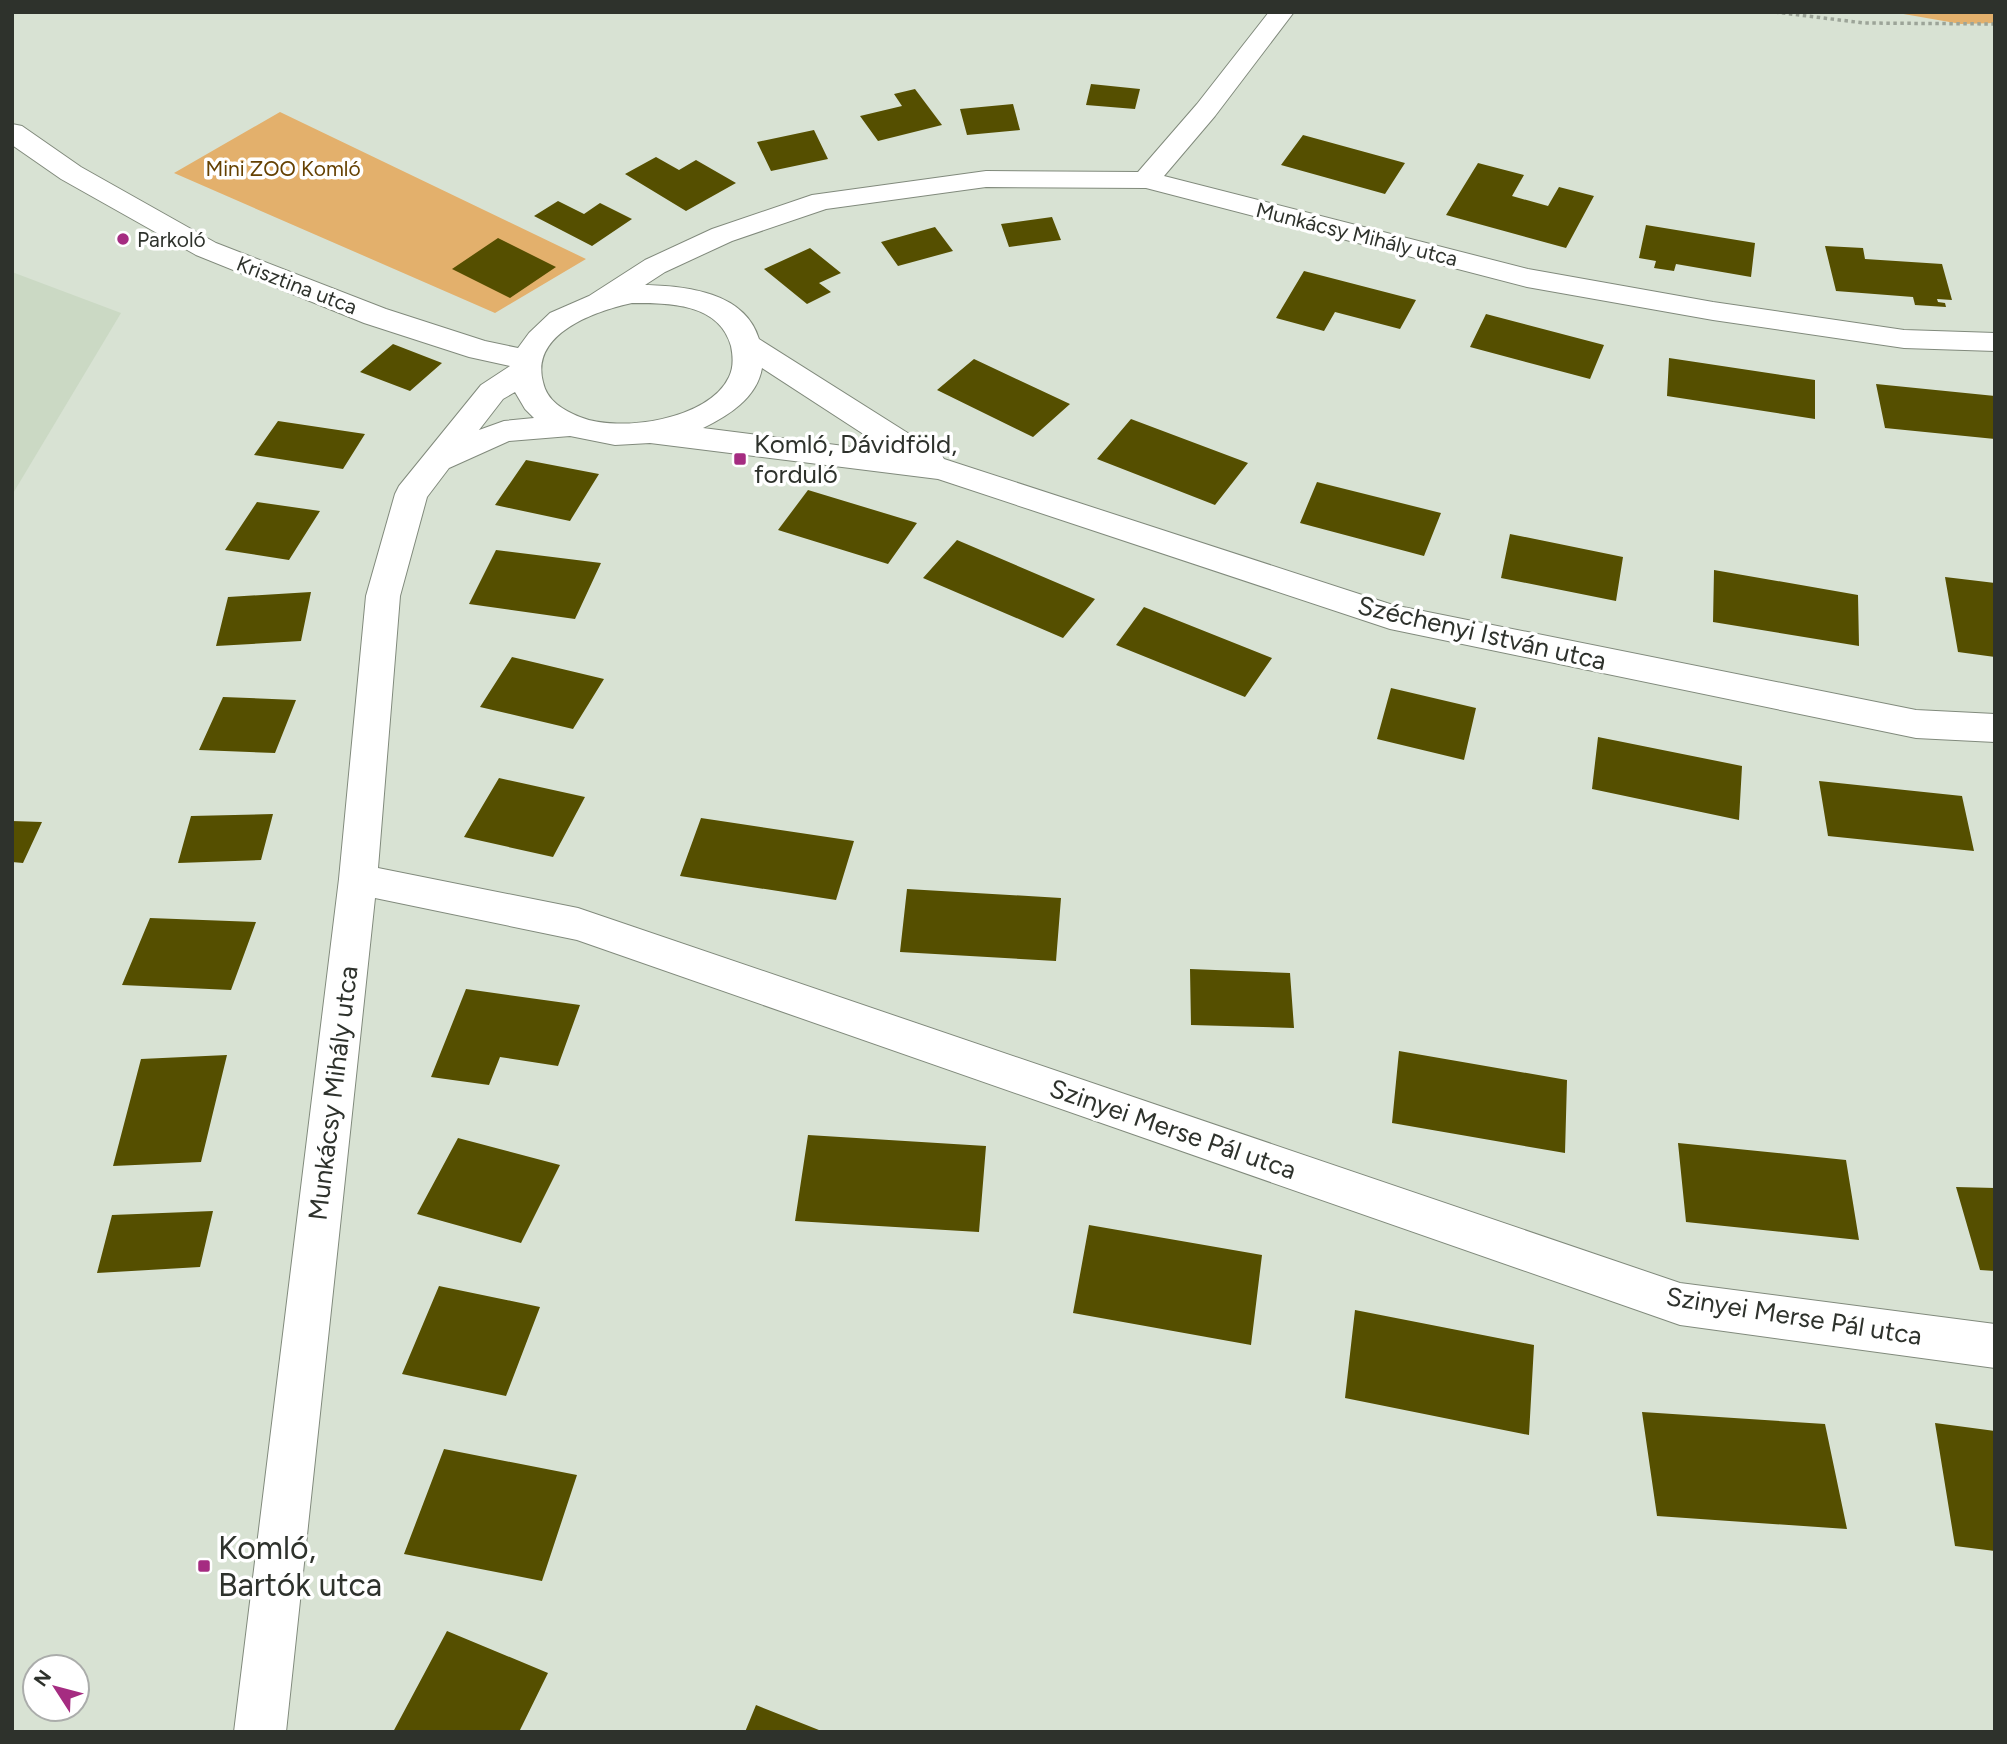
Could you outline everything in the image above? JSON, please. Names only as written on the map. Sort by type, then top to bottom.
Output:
[{"type":"street","points":[[1146,180],[1206,110],[1282,12]]},
{"type":"street","name":"Krisztina utca","points":[[12,132],[71,173],[206,249],[375,316],[525,366]]},
{"type":"street","name":"Munkácsy Mihály utca","points":[[600,300],[655,266],[722,235],[822,201],[986,180],[1146,180],[1527,278],[1713,312],[1904,339],[1995,342]]},
{"type":"street","points":[[695,299],[709,257],[722,235]]},
{"type":"street","points":[[632,294],[664,294],[695,299],[721,310],[739,327],[749,346],[750,361],[735,392],[700,418],[652,433],[596,433],[571,426],[545,412],[530,394],[525,366],[540,335],[566,315],[600,300],[632,294]]},
{"type":"street","name":"Széchenyi István utca","points":[[749,346],[942,470]]},
{"type":"street","name":"Munkácsy Mihály utca","points":[[260,1732],[358,879],[383,596],[411,494],[492,392],[525,366]]},
{"type":"street","name":"Munkácsy Mihály utca","points":[[434,463],[504,431],[571,426]]},
{"type":"street","name":"Széchenyi István utca","points":[[652,433],[942,470],[1390,617],[1916,724],[1995,728]]},
{"type":"street","name":"Szinyei Merse Pál utca","points":[[358,879],[578,924],[1680,1304],[1995,1346]]},
{"type":"path","points":[[1776,12],[1864,23],[1995,24]]},
{"type":"shaded area","points":[[12,272],[121,313],[12,495]]},
{"type":"green space","points":[[1892,12],[1995,12],[1995,23],[1961,24]]},
{"type":"green space","name":"Mini ZOO Komló","points":[[280,112],[586,259],[495,313],[174,173]]},
{"type":"building","points":[[1091,84],[1140,89],[1135,109],[1086,105]]},
{"type":"building","points":[[915,89],[942,125],[878,141],[860,116],[902,106],[894,94]]},
{"type":"building","points":[[1013,104],[1020,130],[967,135],[960,109]]},
{"type":"building","points":[[814,130],[828,159],[771,171],[757,142]]},
{"type":"building","points":[[1303,135],[1405,163],[1385,194],[1281,165]]},
{"type":"building","points":[[656,157],[679,170],[696,160],[736,183],[686,211],[625,174]]},
{"type":"building","points":[[1478,163],[1524,175],[1512,196],[1548,206],[1559,187],[1594,196],[1566,248],[1446,215]]},
{"type":"building","points":[[558,201],[584,214],[600,203],[632,219],[592,246],[534,216]]},
{"type":"building","points":[[1052,217],[1061,240],[1009,247],[1001,224]]},
{"type":"building","points":[[1646,225],[1755,243],[1751,277],[1676,264],[1674,271],[1654,268],[1656,261],[1639,258]]},
{"type":"building","points":[[935,227],[953,251],[898,266],[881,242]]},
{"type":"building","points":[[498,238],[556,267],[510,298],[452,269]]},
{"type":"building","points":[[1825,246],[1863,248],[1865,259],[1942,264],[1952,300],[1937,299],[1938,302],[1945,303],[1946,307],[1915,305],[1913,297],[1836,291]]},
{"type":"building","points":[[810,248],[841,273],[819,283],[831,292],[807,304],[764,269]]},
{"type":"building","points":[[1304,271],[1416,300],[1400,329],[1335,312],[1324,331],[1276,318]]},
{"type":"building","points":[[1486,314],[1604,345],[1590,379],[1470,347]]},
{"type":"building","points":[[393,344],[442,363],[410,391],[360,372]]},
{"type":"building","points":[[1669,358],[1815,380],[1815,419],[1667,396]]},
{"type":"building","points":[[974,359],[1070,404],[1033,437],[937,390]]},
{"type":"building","points":[[1876,384],[1995,396],[1995,439],[1885,428]]},
{"type":"building","points":[[1131,419],[1248,463],[1215,505],[1097,459]]},
{"type":"building","points":[[278,421],[365,434],[343,469],[254,455]]},
{"type":"building","points":[[526,460],[599,474],[570,521],[495,505]]},
{"type":"building","points":[[1317,482],[1441,513],[1424,556],[1300,523]]},
{"type":"building","points":[[808,490],[917,523],[888,564],[778,530]]},
{"type":"building","points":[[257,502],[320,511],[289,560],[225,550]]},
{"type":"building","points":[[1510,534],[1623,557],[1616,601],[1501,578]]},
{"type":"building","points":[[957,540],[1095,599],[1063,638],[923,578]]},
{"type":"building","points":[[496,550],[601,563],[575,619],[469,604]]},
{"type":"building","points":[[1714,570],[1858,595],[1859,646],[1713,622]]},
{"type":"building","points":[[1945,577],[1995,583],[1995,657],[1958,652]]},
{"type":"building","points":[[311,592],[301,641],[216,646],[228,597]]},
{"type":"building","points":[[1144,607],[1272,658],[1245,697],[1116,645]]},
{"type":"building","points":[[512,657],[604,679],[573,729],[480,707]]},
{"type":"building","points":[[1391,688],[1476,708],[1464,760],[1377,739]]},
{"type":"building","points":[[223,697],[296,700],[275,753],[199,750]]},
{"type":"building","points":[[1598,737],[1742,766],[1739,820],[1592,789]]},
{"type":"building","points":[[499,778],[585,797],[553,857],[464,837]]},
{"type":"building","points":[[1819,781],[1962,796],[1974,851],[1828,836]]},
{"type":"building","points":[[273,814],[261,860],[178,863],[191,816]]},
{"type":"building","points":[[701,818],[854,841],[836,900],[680,876]]},
{"type":"building","points":[[12,821],[42,822],[23,863],[12,862]]},
{"type":"building","points":[[907,889],[1061,898],[1056,961],[900,952]]},
{"type":"building","points":[[150,918],[256,922],[231,990],[122,985]]},
{"type":"building","points":[[1190,969],[1290,973],[1294,1028],[1191,1025]]},
{"type":"building","points":[[466,989],[580,1005],[558,1066],[500,1057],[489,1085],[431,1077]]},
{"type":"building","points":[[1399,1051],[1567,1080],[1565,1153],[1392,1123]]},
{"type":"building","points":[[227,1055],[201,1162],[113,1166],[141,1059]]},
{"type":"building","points":[[808,1135],[986,1146],[979,1232],[795,1221]]},
{"type":"building","points":[[458,1138],[560,1165],[521,1243],[417,1214]]},
{"type":"building","points":[[1678,1143],[1846,1160],[1859,1240],[1686,1222]]},
{"type":"building","points":[[1956,1187],[1995,1188],[1995,1271],[1980,1270]]},
{"type":"building","points":[[213,1211],[200,1267],[97,1273],[112,1215]]},
{"type":"building","points":[[1089,1225],[1262,1255],[1251,1345],[1073,1313]]},
{"type":"building","points":[[439,1286],[540,1307],[506,1396],[402,1374]]},
{"type":"building","points":[[1355,1310],[1534,1345],[1529,1435],[1345,1398]]},
{"type":"building","points":[[1642,1412],[1825,1424],[1847,1529],[1657,1516]]},
{"type":"building","points":[[1935,1423],[1995,1431],[1995,1551],[1955,1546]]},
{"type":"building","points":[[444,1449],[577,1475],[542,1581],[404,1554]]},
{"type":"building","points":[[447,1631],[548,1673],[519,1732],[393,1732]]},
{"type":"building","points":[[756,1705],[824,1732],[745,1732]]},
{"type":"place","name":"Parkoló","points":[[123,239]]},
{"type":"place","name":"Komló, Dávidföld, forduló","points":[[740,459]]},
{"type":"place","name":"Komló, Bartók utca","points":[[204,1566]]}]
